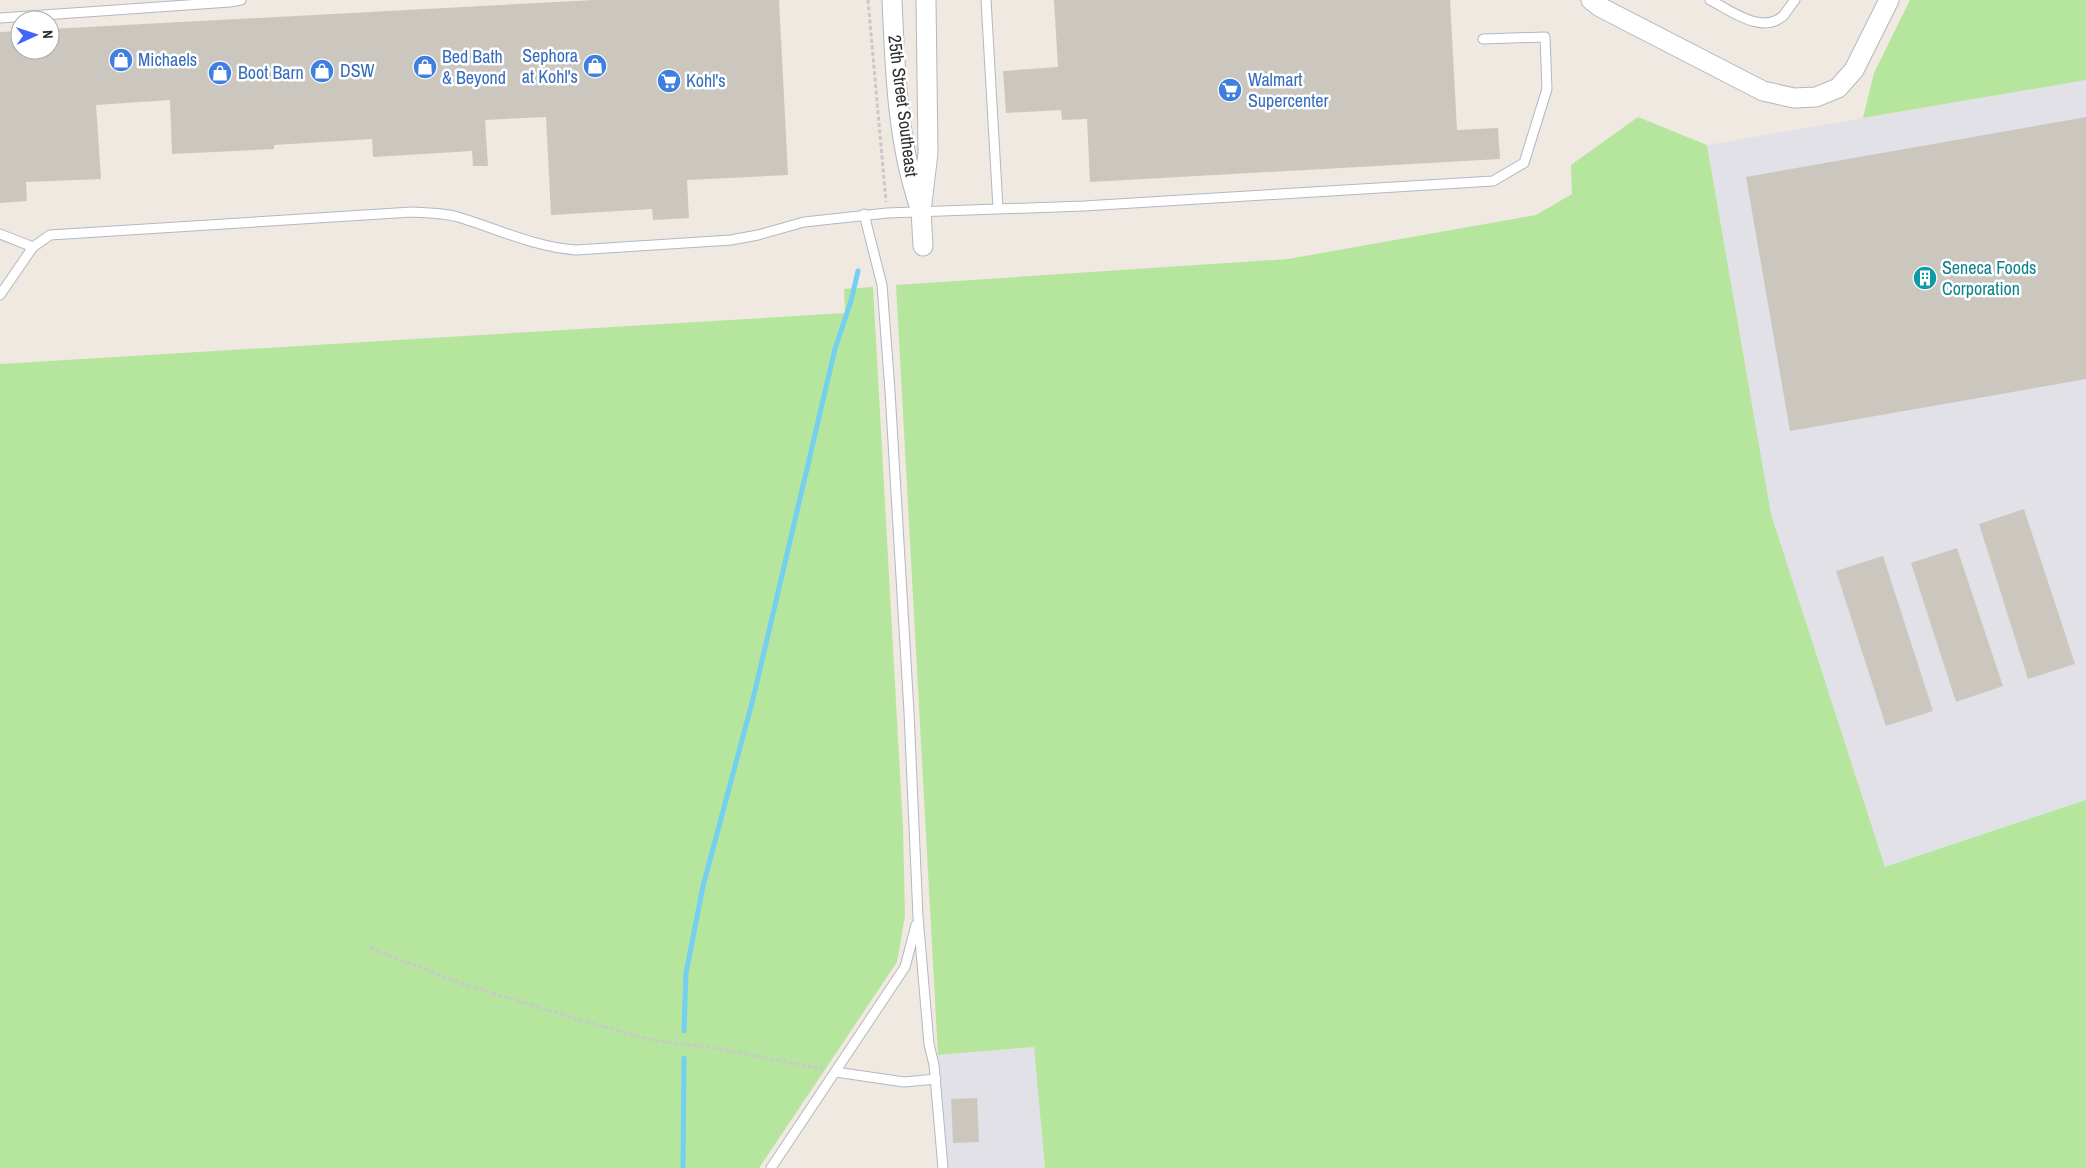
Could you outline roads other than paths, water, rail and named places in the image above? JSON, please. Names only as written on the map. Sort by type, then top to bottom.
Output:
[{"type":"street","name":"25th Street Southeast","points":[[892,0],[894,47],[905,155],[921,211]]},
{"type":"street","name":"25th Street Southeast","points":[[923,246],[921,211],[928,153],[926,0]]},
{"type":"street","points":[[1591,0],[1600,7],[1764,92],[1794,98],[1816,97],[1838,88],[1854,70],[1889,0]]},
{"type":"lane","points":[[0,18],[241,0]]},
{"type":"lane","points":[[986,0],[998,208]]},
{"type":"lane","points":[[1710,0],[1757,23],[1770,23],[1782,16],[1795,0]]},
{"type":"lane","points":[[0,295],[33,247],[50,235],[412,212],[456,217],[532,243],[576,250],[731,240],[758,235],[804,222],[864,214],[1084,206],[1493,180],[1524,163],[1547,89],[1545,37],[1483,39]]},
{"type":"lane","points":[[864,214],[882,285],[908,702],[918,917],[928,1044],[936,1079],[943,1168]]},
{"type":"lane","points":[[0,234],[33,247]]},
{"type":"lane","points":[[771,1168],[905,967],[918,917]]},
{"type":"lane","points":[[836,1072],[904,1082],[936,1079]]},
{"type":"waterway","points":[[684,1031],[686,973],[703,886],[753,699],[835,349],[851,301],[858,271]]},
{"type":"waterway","points":[[683,1168],[684,1058]]},
{"type":"place","name":"Michaels","points":[[121,60]]},
{"type":"place","name":"Sephora at Kohl's","points":[[595,66]]},
{"type":"place","name":"Bed Bath & Beyond","points":[[425,67]]},
{"type":"place","name":"DSW","points":[[322,71]]},
{"type":"place","name":"Boot Barn","points":[[220,73]]},
{"type":"place","name":"Kohl's","points":[[669,81]]},
{"type":"place","name":"Walmart Supercenter","points":[[1230,90]]},
{"type":"place","name":"Seneca Foods Corporation","points":[[1925,278]]}]
